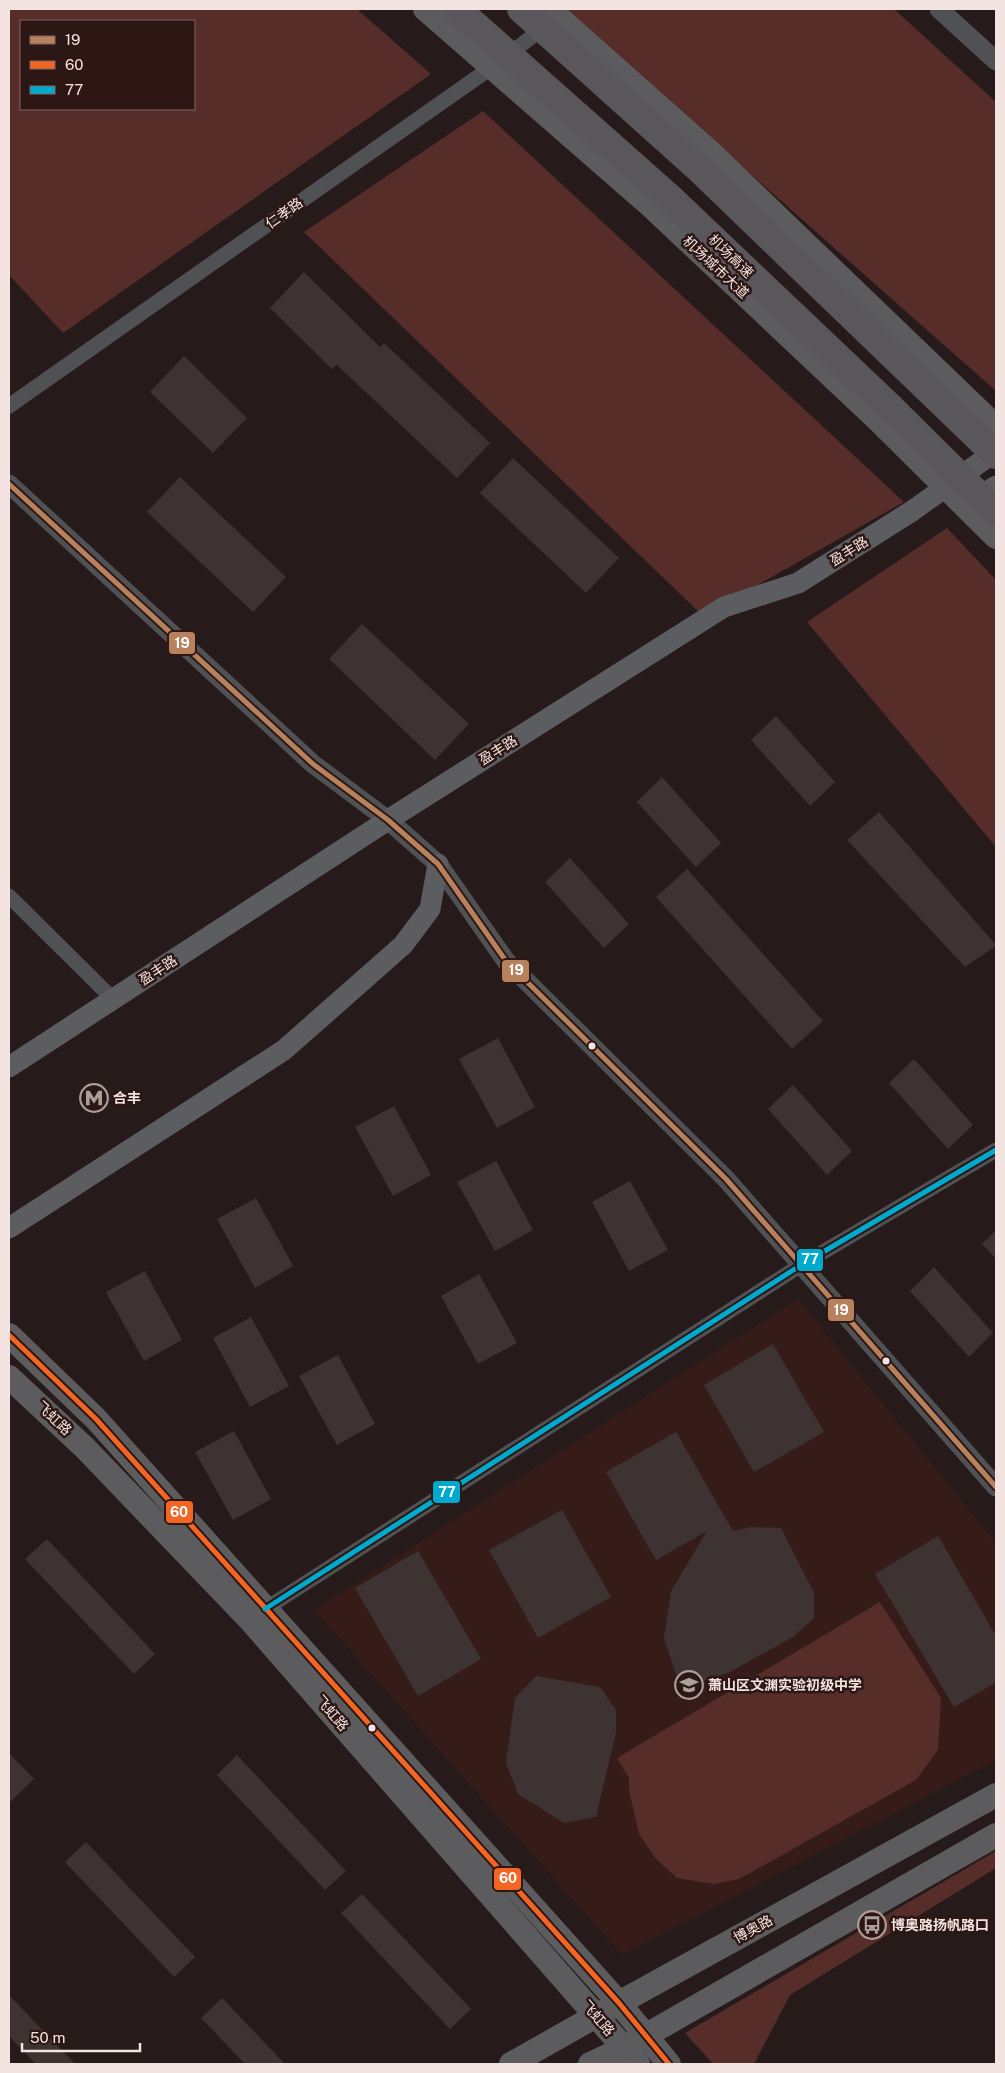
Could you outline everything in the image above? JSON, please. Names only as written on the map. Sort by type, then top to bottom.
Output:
[{"type":"highway","name":"机场高速","points":[[457,9],[669,197],[889,406],[996,512]]},
{"type":"highway","points":[[520,9],[697,167],[996,455]]},
{"type":"main road","name":"机场城市大道","points":[[425,9],[652,207],[947,487],[996,537]]},
{"type":"main road","points":[[553,13],[710,152],[996,427]]},
{"type":"main road","name":"盈丰路","points":[[9,1067],[388,820],[724,607],[798,583],[947,487],[996,450]]},
{"type":"main road","points":[[966,506],[996,486]]},
{"type":"main road","points":[[9,1228],[284,1050],[403,945],[430,909],[438,864]]},
{"type":"main road","name":"飞虹路","points":[[9,1334],[96,1419],[618,2002],[669,2064]]},
{"type":"main road","name":"飞虹路","points":[[9,1377],[85,1448],[251,1621],[631,2056]]},
{"type":"main road","name":"博奥路","points":[[511,2064],[618,2002],[996,1795]]},
{"type":"main road","points":[[590,2064],[631,2056],[646,2035],[996,1835]]},
{"type":"street","points":[[939,9],[996,61]]},
{"type":"street","name":"仁孝路","points":[[9,406],[492,67],[553,13]]},
{"type":"street","points":[[9,484],[312,764],[388,820],[438,864],[506,962],[726,1179],[996,1487]]},
{"type":"street","points":[[9,896],[113,999]]},
{"type":"street","points":[[265,1609],[801,1265],[996,1150]]},
{"type":"shaded area","points":[[9,9],[357,9],[431,74],[63,333],[9,275]]},
{"type":"shaded area","points":[[564,9],[894,9],[996,102],[996,391]]},
{"type":"shaded area","points":[[483,111],[904,502],[703,616],[304,232]]},
{"type":"shaded area","points":[[947,528],[996,580],[996,847],[807,622]]},
{"type":"shaded area","name":"萧山区文渊实验初级中学","points":[[798,1299],[996,1543],[996,1760],[622,1955],[314,1610]]},
{"type":"shaded area","points":[[880,1602],[941,1698],[938,1750],[916,1780],[739,1879],[714,1884],[677,1878],[656,1859],[639,1834],[629,1790],[629,1778],[617,1758]]},
{"type":"shaded area","points":[[996,1851],[996,1868],[790,1995],[754,2064],[713,2064],[685,2033]]},
{"type":"building","points":[[304,272],[380,347],[384,343],[490,443],[457,478],[337,365],[332,369],[270,308]]},
{"type":"building","points":[[184,356],[247,418],[213,453],[150,392]]},
{"type":"building","points":[[513,458],[619,558],[586,593],[480,493]]},
{"type":"building","points":[[180,477],[286,577],[253,612],[147,512]]},
{"type":"building","points":[[362,624],[469,724],[435,760],[329,659]]},
{"type":"building","points":[[776,716],[835,782],[810,806],[751,740]]},
{"type":"building","points":[[662,777],[721,843],[696,867],[637,802]]},
{"type":"building","points":[[879,812],[996,946],[965,967],[847,840]]},
{"type":"building","points":[[570,858],[629,924],[604,948],[545,882]]},
{"type":"building","points":[[687,869],[823,1021],[792,1049],[656,897]]},
{"type":"building","points":[[498,1038],[535,1107],[497,1128],[459,1059]]},
{"type":"building","points":[[914,1059],[973,1125],[948,1149],[889,1083]]},
{"type":"building","points":[[793,1085],[852,1151],[827,1175],[768,1109]]},
{"type":"building","points":[[394,1106],[431,1175],[393,1196],[355,1127]]},
{"type":"building","points":[[496,1161],[533,1230],[495,1251],[457,1182]]},
{"type":"building","points":[[630,1181],[668,1250],[629,1271],[592,1202]]},
{"type":"building","points":[[256,1198],[293,1266],[255,1288],[217,1219]]},
{"type":"building","points":[[996,1230],[996,1259],[982,1244]]},
{"type":"building","points":[[934,1267],[993,1333],[969,1357],[910,1291]]},
{"type":"building","points":[[145,1271],[182,1340],[144,1361],[106,1292]]},
{"type":"building","points":[[479,1274],[517,1343],[478,1364],[441,1296]]},
{"type":"building","points":[[251,1317],[289,1386],[250,1407],[213,1338]]},
{"type":"building","points":[[773,1344],[824,1432],[754,1472],[704,1385]]},
{"type":"building","points":[[338,1355],[375,1424],[337,1445],[299,1376]]},
{"type":"building","points":[[234,1431],[271,1499],[233,1520],[195,1452]]},
{"type":"building","points":[[676,1432],[733,1531],[751,1527],[781,1528],[814,1593],[814,1618],[793,1637],[730,1672],[703,1681],[677,1677],[664,1638],[671,1591],[707,1531],[656,1560],[606,1472]]},
{"type":"building","points":[[562,1510],[611,1597],[538,1638],[489,1550]]},
{"type":"building","points":[[938,1536],[996,1636],[996,1682],[954,1707],[875,1574]]},
{"type":"building","points":[[47,1539],[155,1654],[134,1674],[25,1559]]},
{"type":"building","points":[[418,1551],[481,1659],[418,1696],[355,1588]]},
{"type":"building","points":[[536,1676],[600,1687],[616,1710],[616,1733],[596,1817],[564,1823],[518,1794],[506,1763],[515,1698]]},
{"type":"building","points":[[9,1753],[34,1779],[9,1803]]},
{"type":"building","points":[[237,1755],[346,1871],[325,1890],[217,1775]]},
{"type":"building","points":[[86,1842],[195,1957],[174,1977],[65,1862]]},
{"type":"building","points":[[362,1894],[471,2009],[450,2029],[341,1913]]},
{"type":"building","points":[[9,1995],[75,2064],[36,2064],[9,2036]]},
{"type":"building","points":[[222,1998],[285,2064],[245,2064],[201,2018]]},
{"type":"transit line","name":"19","points":[[9,484],[313,764],[388,820],[438,864],[506,961],[726,1179],[996,1487]]},
{"type":"transit line","name":"77","points":[[265,1609],[801,1265],[996,1150]]},
{"type":"transit line","name":"60","points":[[9,1335],[96,1419],[619,2003],[669,2064]]},
{"type":"place","name":"合丰","points":[[94,1098]]},
{"type":"place","name":"萧山区文渊实验初级中学","points":[[689,1685]]},
{"type":"place","name":"博奥路扬帆路口","points":[[872,1925]]}]
